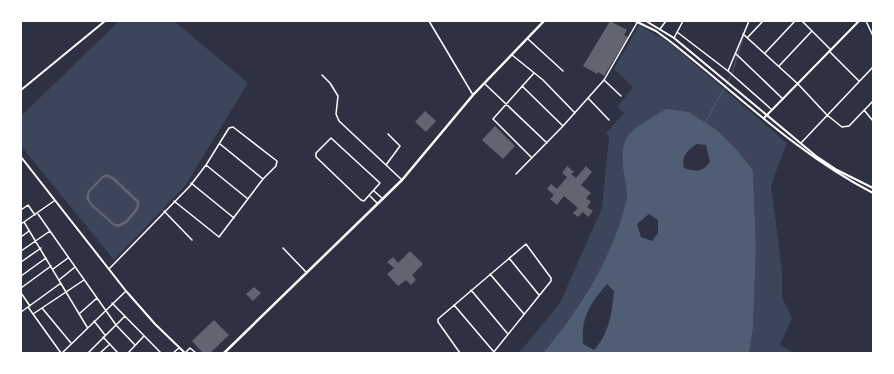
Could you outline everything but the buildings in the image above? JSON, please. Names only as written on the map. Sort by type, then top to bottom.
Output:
[{"type":"main road","points":[[21,90],[105,21]]},
{"type":"main road","points":[[224,353],[383,200],[474,96],[544,21]]},
{"type":"main road","points":[[637,21],[656,31],[724,82],[729,84],[831,167],[873,188]]},
{"type":"main road","points":[[646,21],[674,38],[724,82],[727,87],[824,166],[872,193]]},
{"type":"main road","points":[[764,118],[858,21]]},
{"type":"main road","points":[[21,157],[126,291],[185,353]]},
{"type":"street","points":[[429,21],[474,96]]},
{"type":"street","points":[[516,174],[563,126],[604,80],[637,21]]},
{"type":"street","points":[[659,29],[666,21]]},
{"type":"street","points":[[674,38],[683,21]]},
{"type":"street","points":[[729,71],[749,21]]},
{"type":"street","points":[[747,37],[763,21]]},
{"type":"street","points":[[765,53],[795,21]]},
{"type":"street","points":[[802,21],[860,82]]},
{"type":"street","points":[[866,21],[873,36]]},
{"type":"street","points":[[677,32],[729,71],[772,110]]},
{"type":"street","points":[[779,66],[812,32]]},
{"type":"street","points":[[744,35],[798,84],[834,122],[846,128],[873,101]]},
{"type":"street","points":[[528,39],[563,71]]},
{"type":"street","points":[[736,54],[740,56],[783,99]]},
{"type":"street","points":[[512,55],[543,80],[575,112]]},
{"type":"street","points":[[800,143],[873,68]]},
{"type":"street","points":[[532,158],[493,120],[505,103],[534,74]]},
{"type":"street","points":[[322,75],[330,82],[338,96],[336,114],[339,121],[402,180]]},
{"type":"street","points":[[604,80],[621,96]]},
{"type":"street","points":[[485,84],[547,143]]},
{"type":"street","points":[[522,86],[563,126]]},
{"type":"street","points":[[588,98],[609,120]]},
{"type":"street","points":[[864,110],[873,121]]},
{"type":"street","points":[[109,269],[191,183],[206,164],[227,130],[233,126],[276,160],[276,166],[263,179],[221,236],[218,237],[174,201]]},
{"type":"street","points":[[386,165],[400,146],[388,134]]},
{"type":"street","points":[[330,138],[334,139],[380,183],[374,191],[364,201],[361,200],[316,157],[316,153],[330,138]]},
{"type":"street","points":[[219,144],[263,179]]},
{"type":"street","points":[[206,164],[249,199]]},
{"type":"street","points":[[191,183],[234,218]]},
{"type":"street","points":[[872,193],[873,188]]},
{"type":"street","points":[[374,191],[383,200]]},
{"type":"street","points":[[370,196],[378,204]]},
{"type":"street","points":[[21,224],[54,201]]},
{"type":"street","points":[[21,210],[28,205],[37,214],[116,325],[136,345]]},
{"type":"street","points":[[164,211],[192,240]]},
{"type":"street","points":[[24,222],[41,248],[65,292],[87,327]]},
{"type":"street","points":[[21,237],[30,231]]},
{"type":"street","points":[[21,251],[50,231]]},
{"type":"street","points":[[454,305],[493,352],[540,296],[551,279],[537,258],[525,244],[454,305],[438,321],[460,353]]},
{"type":"street","points":[[21,262],[41,248]]},
{"type":"street","points":[[283,248],[307,274]]},
{"type":"street","points":[[21,276],[46,258]]},
{"type":"street","points":[[53,269],[68,258]]},
{"type":"street","points":[[509,258],[540,296]]},
{"type":"street","points":[[21,288],[51,266]]},
{"type":"street","points":[[59,280],[75,267]]},
{"type":"street","points":[[490,274],[524,314]]},
{"type":"street","points":[[33,314],[84,280]]},
{"type":"street","points":[[21,312],[61,283]]},
{"type":"street","points":[[471,290],[508,333]]},
{"type":"street","points":[[21,293],[33,314],[61,353],[126,291]]},
{"type":"street","points":[[79,314],[97,298]]},
{"type":"street","points":[[112,304],[161,353]]},
{"type":"street","points":[[42,308],[71,344]]},
{"type":"street","points":[[88,353],[125,316]]},
{"type":"street","points":[[94,321],[118,353]]},
{"type":"street","points":[[128,353],[144,336]]},
{"type":"street","points":[[100,353],[110,344]]},
{"type":"street","points":[[174,353],[179,348]]},
{"type":"street","points":[[185,353],[190,348],[196,353]]},
{"type":"shaded area","points":[[119,21],[174,21],[248,83],[185,186],[114,260],[21,146],[21,116]]},
{"type":"shaded area","points":[[639,25],[670,43],[787,143],[771,185],[782,271],[782,297],[792,318],[780,345],[794,353],[749,353],[753,328],[756,248],[753,170],[736,149],[717,130],[689,112],[621,156],[627,183],[627,198],[622,218],[606,259],[569,320],[543,353],[519,353],[560,303],[602,208],[609,136],[606,133],[624,113],[617,107],[633,87],[614,69]]},
{"type":"shaded area","points":[[667,109],[689,112],[717,130],[736,149],[753,170],[756,248],[753,328],[749,353],[543,353],[579,306],[599,271],[616,235],[627,199],[627,189],[622,161],[623,146],[626,139],[638,126]],"holes":[[[697,144],[706,145],[710,162],[705,168],[698,170],[684,168],[684,156]],[[649,214],[658,220],[658,233],[652,241],[641,237],[637,224]],[[607,284],[614,291],[609,323],[603,337],[594,350],[583,344],[583,334],[585,318],[591,305]]]},
{"type":"waterway","points":[[705,123],[731,76],[746,29]]}]
